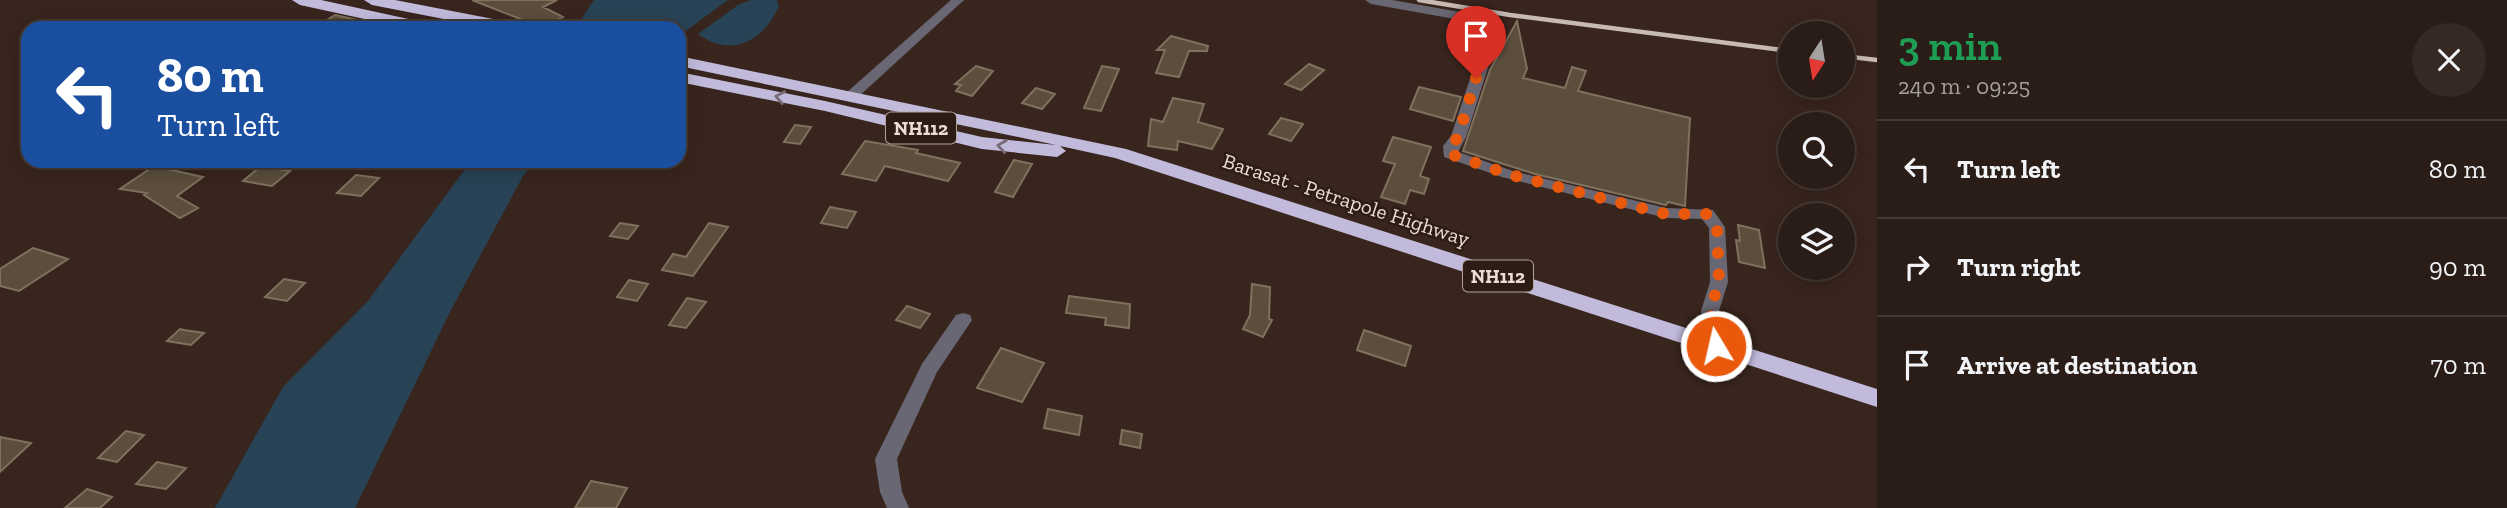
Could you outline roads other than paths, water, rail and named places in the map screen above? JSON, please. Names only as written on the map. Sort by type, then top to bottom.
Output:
[{"type":"highway","points":[[300,0],[395,21]]},
{"type":"highway","points":[[372,0],[478,21]]},
{"type":"highway","name":"Barasat - Petrapole Highway","points":[[686,62],[1119,153],[1877,398]]},
{"type":"highway","name":"Barasat - Petrapole Highway","points":[[686,78],[982,143],[1023,149],[1119,153]]},
{"type":"street","points":[[851,96],[958,0]]},
{"type":"street","points":[[1371,0],[1471,18],[1485,55],[1450,154],[1508,174],[1666,214],[1707,214],[1717,227],[1719,282],[1710,311],[1716,346]]},
{"type":"street","points":[[898,508],[891,492],[886,459],[929,369],[963,320]]},
{"type":"water","points":[[594,0],[728,0],[686,31],[686,21],[580,21]]},
{"type":"water","points":[[751,0],[777,0],[779,6],[772,19],[755,37],[745,43],[722,45],[698,34],[738,5]]},
{"type":"water","points":[[466,168],[529,168],[451,310],[355,508],[215,508],[283,387],[368,301]]},
{"type":"railway","points":[[1419,0],[1510,15],[1778,49]]},
{"type":"railway","points":[[1855,57],[1877,60]]}]
